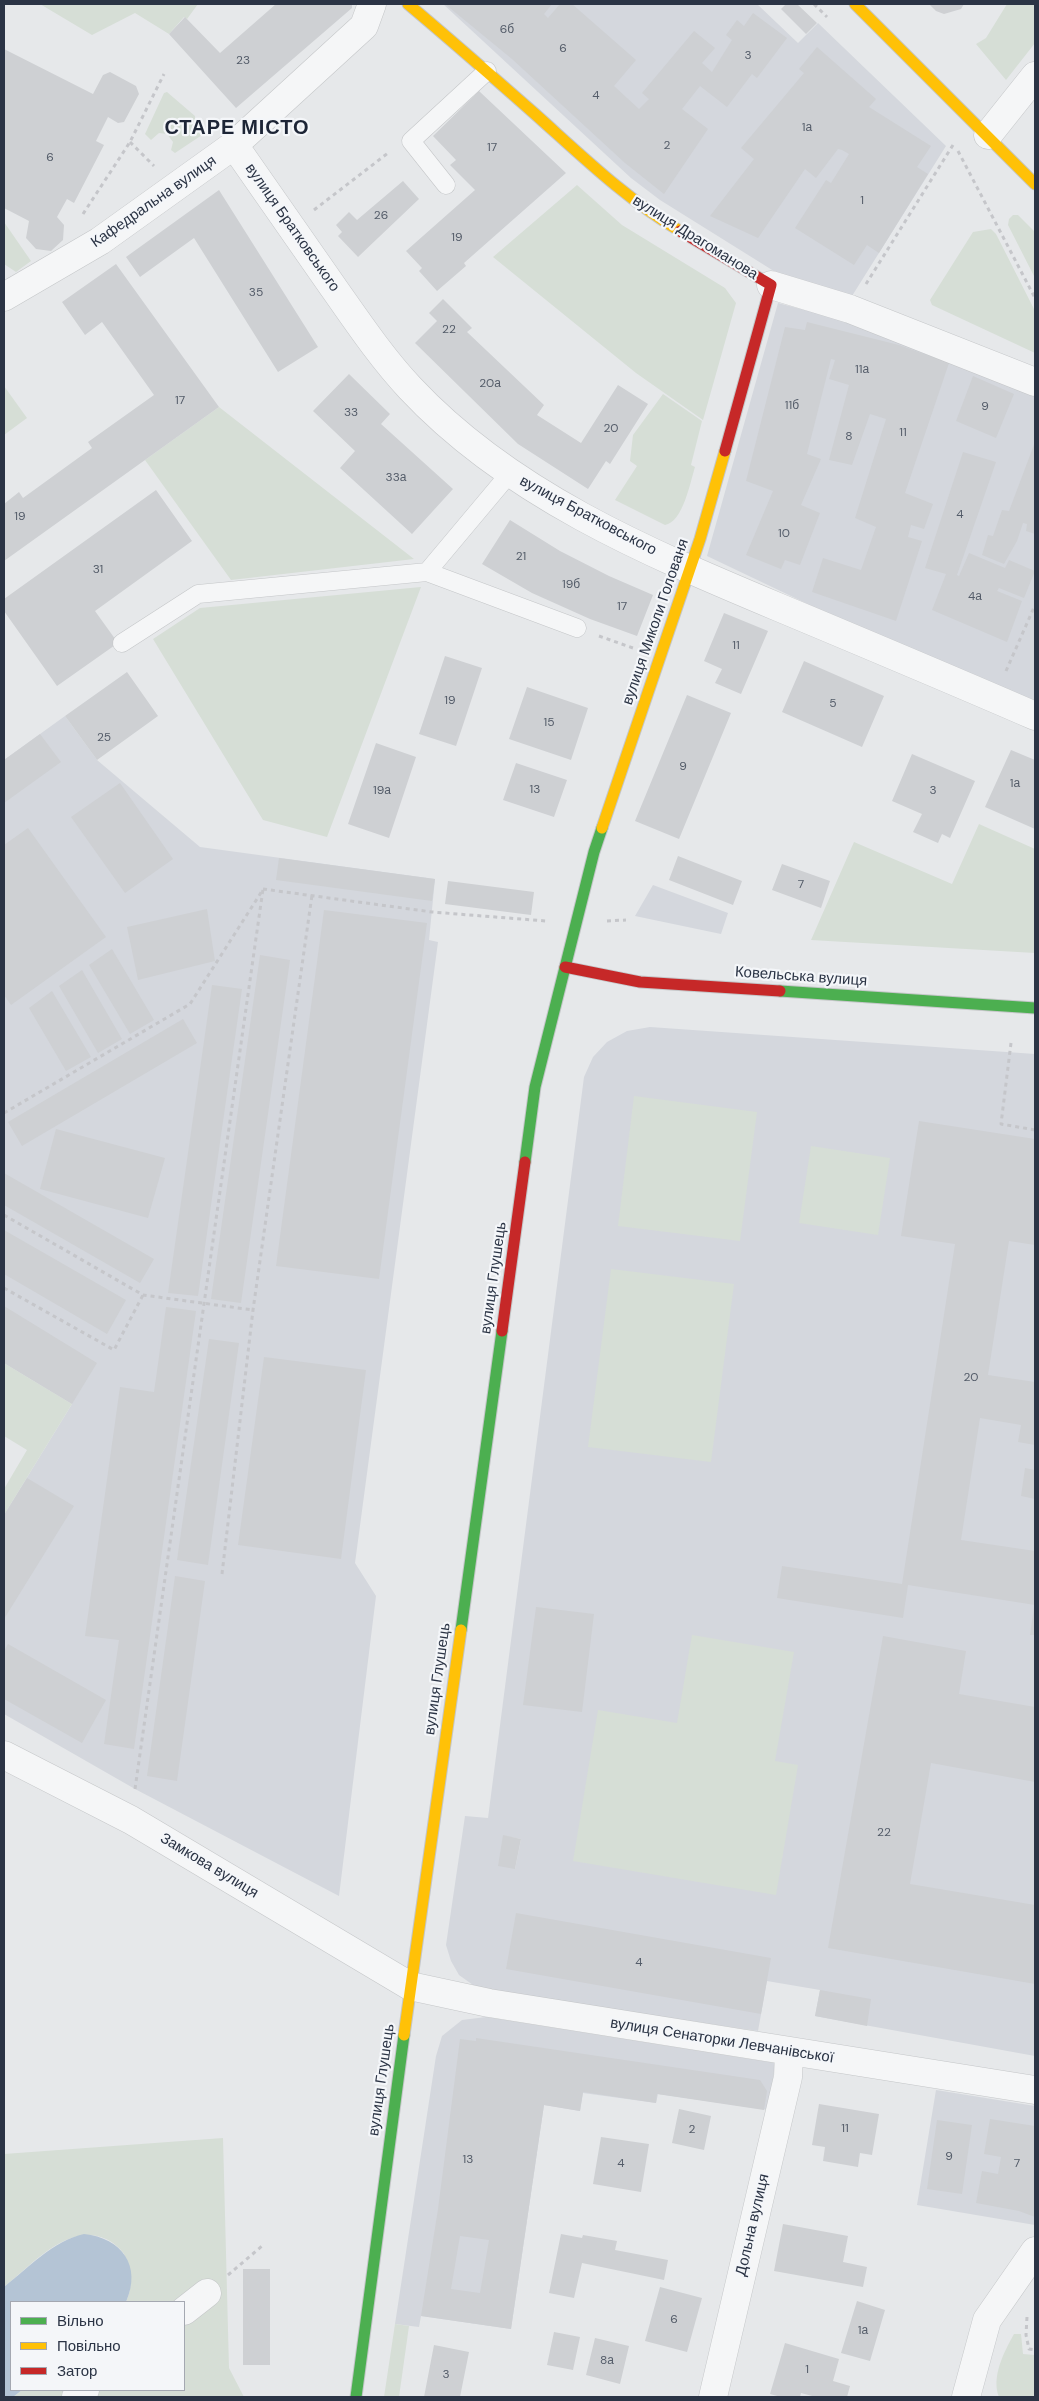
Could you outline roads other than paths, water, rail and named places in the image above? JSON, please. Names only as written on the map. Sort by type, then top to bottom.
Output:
[{"type":"main road","name":"вулиця Драгоманова","points":[[408,4],[488,71],[620,191],[650,214],[771,284]]},
{"type":"main road","points":[[855,4],[1035,184]]},
{"type":"main road","name":"вулиця Миколи Голованя","points":[[565,967],[594,852],[705,520],[771,284]]},
{"type":"main road","name":"Ковельська вулиця","points":[[565,967],[640,982],[1035,1008]]},
{"type":"main road","name":"вулиця Глушець","points":[[356,2397],[410,1986],[478,1512],[535,1087],[565,967]]},
{"type":"street","name":"Кафедральна вулиця","points":[[4,297],[100,241],[234,145],[364,26],[372,4]]},
{"type":"street","points":[[979,126],[1035,76]]},
{"type":"street","name":"вулиця Братковського","points":[[234,145],[365,332],[410,388],[464,437],[528,486],[628,540],[689,569],[999,689],[1035,716]]},
{"type":"street","name":"вулиця Драгоманова","points":[[771,284],[850,309],[1035,382]]},
{"type":"street","name":"Замкова вулиця","points":[[4,1755],[131,1820],[410,1986]]},
{"type":"street","name":"вулиця Сенаторки Левчанівської","points":[[410,1986],[489,2003],[1035,2090]]},
{"type":"street","name":"Дольна вулиця","points":[[713,2397],[788,2076],[789,2051]]},
{"type":"street","points":[[966,2397],[986,2320],[1035,2250]]},
{"type":"street","points":[[185,2310],[207,2293]]},
{"type":"lane","points":[[446,185],[411,141],[488,71]]},
{"type":"lane","points":[[427,572],[510,473]]},
{"type":"lane","points":[[122,643],[198,594],[427,572],[577,628]]},
{"type":"water","points":[[84,2234],[109,2241],[125,2256],[130,2266],[132,2277],[126,2301],[10,2301],[10,2391],[21,2391],[13,2397],[4,2397],[4,2287],[51,2249]]},
{"type":"district","name":"СТАРЕ МІСТО","points":[[237,129]]}]
